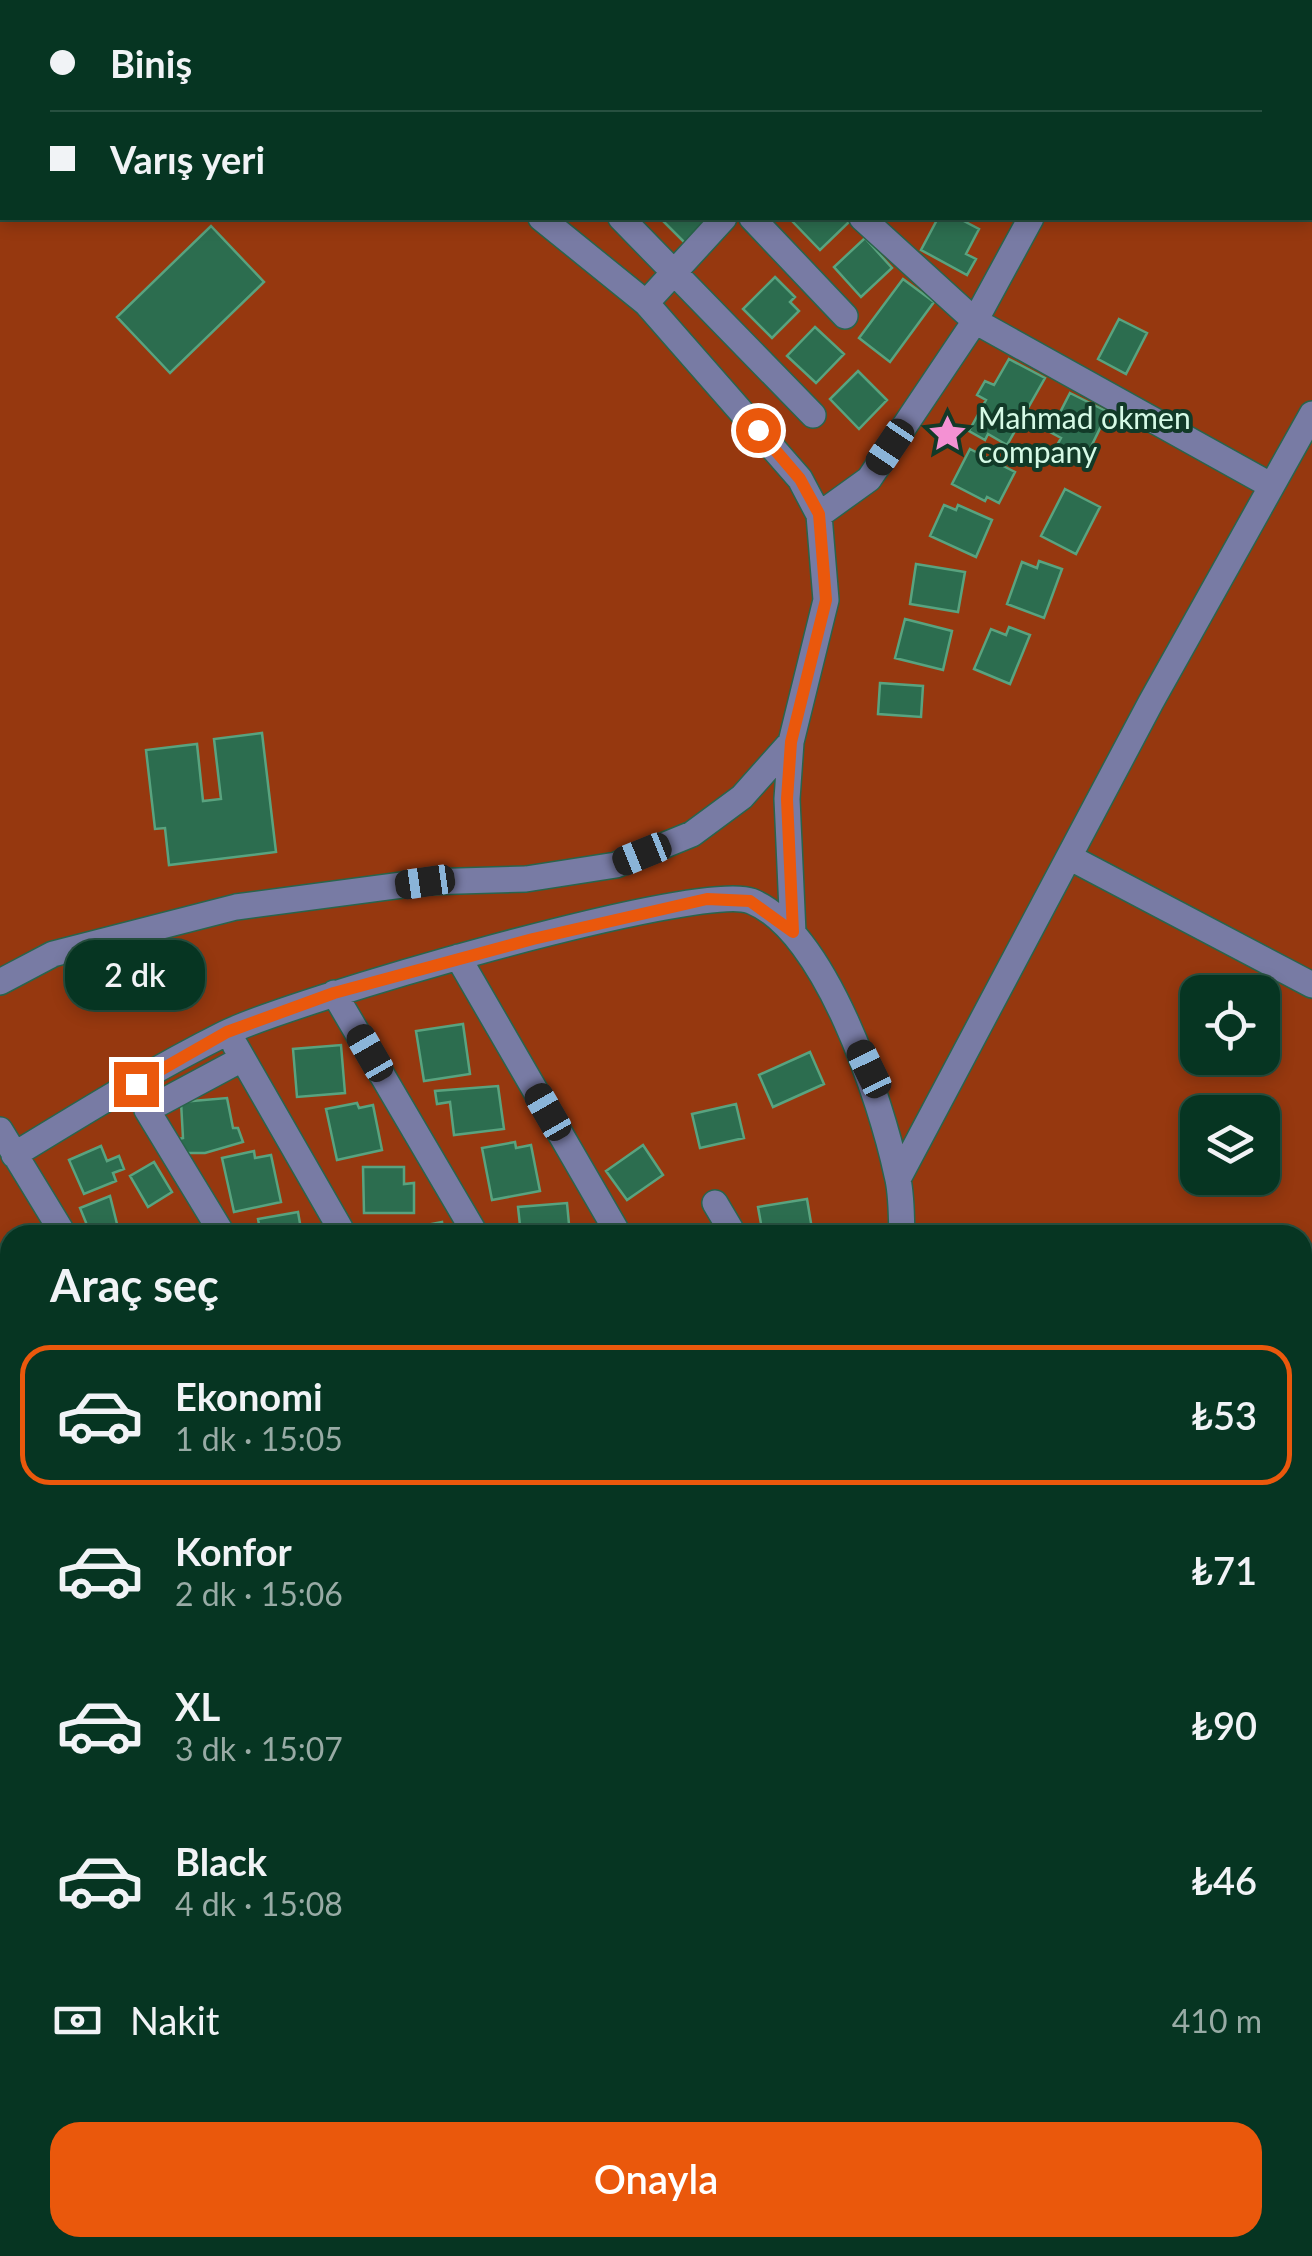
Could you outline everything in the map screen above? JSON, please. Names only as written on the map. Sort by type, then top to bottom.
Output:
[{"type":"street","points":[[543,220],[646,303],[800,479],[819,514],[826,600],[791,742],[787,799],[793,932]]},
{"type":"street","points":[[623,220],[812,415]]},
{"type":"street","points":[[646,303],[722,220]]},
{"type":"street","points":[[754,220],[845,316]]},
{"type":"street","points":[[819,514],[869,479],[975,321],[1030,220]]},
{"type":"street","points":[[874,223],[975,321],[1270,486]]},
{"type":"street","points":[[898,1178],[1312,414]]},
{"type":"street","points":[[0,982],[54,954],[236,907],[425,882],[526,879],[616,865],[692,834],[742,797],[791,742]]},
{"type":"street","points":[[1069,857],[1312,986]]},
{"type":"street","points":[[14,1154],[227,1032],[334,993],[458,957],[707,899],[750,901],[793,932],[832,994],[869,1069],[898,1178],[901,1225]]},
{"type":"street","points":[[458,957],[614,1225]]},
{"type":"street","points":[[334,993],[470,1225]]},
{"type":"street","points":[[227,1032],[338,1225]]},
{"type":"street","points":[[218,1225],[147,1110],[242,1058]]},
{"type":"street","points":[[0,1130],[58,1225]]},
{"type":"street","points":[[715,1203],[728,1225]]},
{"type":"shaded area","points":[[0,220],[1312,220],[1312,1225],[0,1225]]},
{"type":"building","points":[[662,220],[715,220],[688,246]]},
{"type":"building","points":[[847,220],[849,222],[820,250],[792,221]]},
{"type":"building","points":[[937,220],[962,220],[979,229],[966,254],[976,259],[967,275],[921,250]]},
{"type":"building","points":[[211,226],[264,282],[170,373],[117,317]]},
{"type":"building","points":[[865,238],[892,268],[861,297],[834,267]]},
{"type":"building","points":[[775,277],[795,297],[790,302],[799,311],[772,338],[743,309]]},
{"type":"building","points":[[903,279],[934,302],[890,362],[859,338]]},
{"type":"building","points":[[1119,319],[1147,333],[1126,374],[1098,359]]},
{"type":"building","points":[[815,327],[844,354],[816,383],[787,356]]},
{"type":"building","points":[[1009,359],[1045,378],[1007,445],[988,434],[985,440],[969,431],[986,400],[977,395],[985,381],[994,385]]},
{"type":"building","points":[[858,371],[887,400],[859,429],[830,399]]},
{"type":"building","points":[[1070,393],[1108,412],[1084,461],[1056,447],[1061,438],[1050,432]]},
{"type":"building","points":[[970,449],[1015,472],[999,503],[987,497],[985,501],[952,484]]},
{"type":"building","points":[[1065,489],[1100,507],[1076,554],[1041,536]]},
{"type":"building","points":[[944,505],[956,510],[958,505],[992,520],[976,557],[930,536]]},
{"type":"building","points":[[1039,561],[1062,569],[1044,618],[1007,604],[1022,562],[1037,568]]},
{"type":"building","points":[[916,564],[965,572],[958,612],[910,604]]},
{"type":"building","points":[[905,619],[952,631],[943,670],[895,658]]},
{"type":"building","points":[[1009,627],[1030,635],[1010,684],[974,669],[991,629],[1006,635]]},
{"type":"building","points":[[880,683],[923,686],[921,717],[878,714]]},
{"type":"building","points":[[262,733],[276,852],[169,865],[165,828],[155,829],[146,750],[197,744],[203,801],[221,799],[214,739]]},
{"type":"building","points":[[463,1024],[470,1074],[424,1081],[416,1031]]},
{"type":"building","points":[[341,1045],[345,1093],[297,1097],[293,1049]]},
{"type":"building","points":[[810,1052],[824,1084],[773,1107],[759,1075]]},
{"type":"building","points":[[498,1086],[504,1129],[454,1135],[450,1102],[437,1104],[435,1091]]},
{"type":"building","points":[[227,1098],[233,1128],[238,1128],[243,1142],[205,1153],[179,1153],[175,1140],[183,1138],[181,1102]]},
{"type":"building","points":[[357,1103],[359,1108],[373,1105],[382,1150],[337,1160],[326,1109]]},
{"type":"building","points":[[736,1104],[744,1138],[700,1148],[692,1114]]},
{"type":"building","points":[[515,1142],[516,1148],[531,1145],[540,1191],[492,1200],[482,1148]]},
{"type":"building","points":[[643,1145],[663,1175],[627,1200],[606,1171]]},
{"type":"building","points":[[101,1146],[107,1161],[119,1156],[124,1169],[113,1173],[116,1181],[84,1194],[69,1160]]},
{"type":"building","points":[[254,1151],[255,1158],[271,1155],[281,1202],[234,1212],[222,1158]]},
{"type":"building","points":[[154,1162],[172,1192],[148,1207],[130,1176]]},
{"type":"building","points":[[363,1167],[404,1167],[404,1184],[414,1183],[414,1213],[364,1213]]},
{"type":"building","points":[[110,1196],[117,1225],[87,1225],[80,1208]]},
{"type":"building","points":[[807,1199],[811,1225],[761,1225],[758,1207]]},
{"type":"building","points":[[567,1203],[569,1225],[520,1225],[518,1207]]},
{"type":"building","points":[[298,1212],[300,1225],[259,1225],[258,1219]]},
{"type":"place","name":"Mahmad okmen company","points":[[948,434]]},
{"type":"route","points":[[136,1084],[227,1032],[334,993],[533,939],[707,899],[750,901],[793,932],[787,799],[791,742],[811,674],[826,600],[819,514],[800,479],[758,430]]}]
